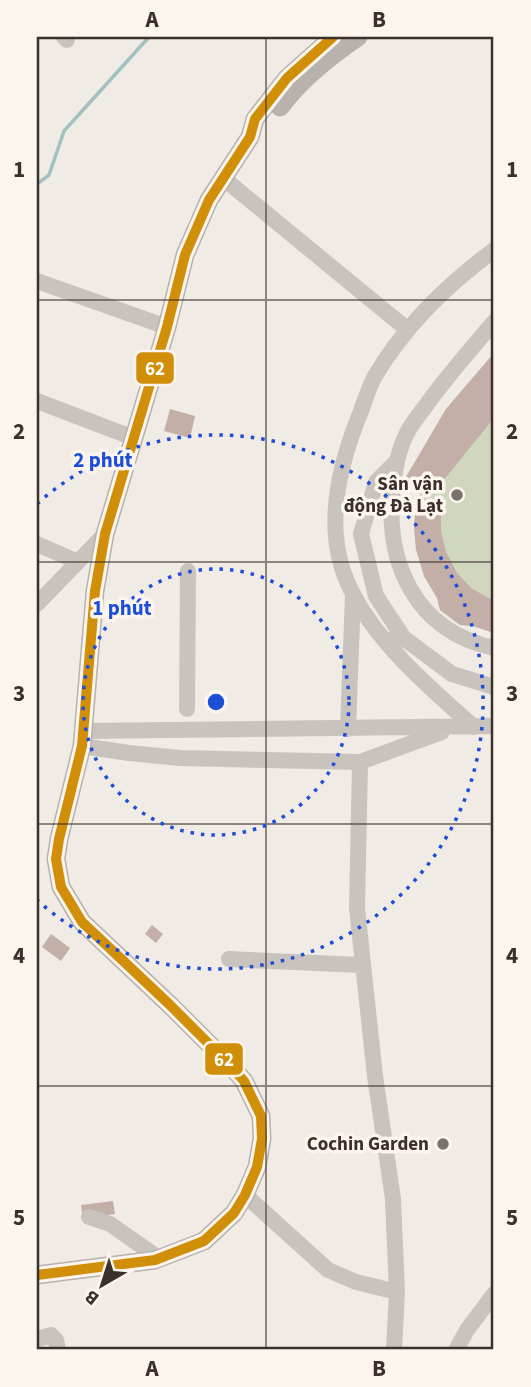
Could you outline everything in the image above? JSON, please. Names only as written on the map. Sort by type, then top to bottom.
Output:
[{"type":"main road","points":[[37,1275],[160,1259],[204,1241],[234,1213],[257,1167],[262,1139],[261,1116],[243,1081],[228,1062],[170,1005],[94,936],[75,913],[61,887],[56,859],[83,738],[95,591],[104,534],[167,327],[185,255],[197,225],[250,137],[255,119],[287,78],[333,37]]},
{"type":"main road","points":[[250,137],[266,126],[290,94],[323,62],[358,37]]},
{"type":"street","points":[[223,178],[408,330]]},
{"type":"street","points":[[474,727],[442,699],[366,618],[339,561],[335,499],[349,440],[374,378],[428,307],[494,250]]},
{"type":"street","points":[[37,281],[167,327]]},
{"type":"street","points":[[494,322],[453,368],[406,434],[396,462],[390,510],[397,562],[414,598],[440,625],[471,643],[494,648]]},
{"type":"street","points":[[37,401],[134,438]]},
{"type":"street","points":[[396,462],[376,482],[361,534],[376,596],[405,640]]},
{"type":"street","points":[[37,604],[104,534]]},
{"type":"street","points":[[37,544],[76,561]]},
{"type":"street","points":[[187,709],[188,571]]},
{"type":"street","points":[[353,594],[405,640],[452,674],[494,687]]},
{"type":"street","points":[[348,729],[353,594]]},
{"type":"street","points":[[83,738],[494,726]]},
{"type":"street","points":[[83,738],[129,754],[180,758],[360,762],[454,728]]},
{"type":"street","points":[[360,762],[357,908],[393,1199],[397,1292],[394,1350]]},
{"type":"street","points":[[229,958],[362,965]]},
{"type":"street","points":[[245,1195],[328,1270],[355,1282],[397,1292]]},
{"type":"street","points":[[89,1217],[110,1224],[160,1259]]},
{"type":"street","points":[[456,1350],[467,1330],[494,1294]]},
{"type":"street","points":[[37,1339],[51,1335],[56,1340],[58,1350]]},
{"type":"green space","name":"Sân vận động Đà Lạt","points":[[494,353],[494,633],[460,625],[440,610],[437,598],[424,576],[416,549],[416,504],[422,486],[406,477],[446,409]]},
{"type":"building","points":[[494,353],[494,418],[434,492],[406,477],[446,409]]},
{"type":"building","points":[[170,409],[195,416],[190,438],[164,431]]},
{"type":"building","points":[[416,504],[441,509],[441,531],[446,552],[457,573],[471,588],[494,601],[494,633],[460,625],[440,610],[437,598],[424,576],[416,549]]},
{"type":"building","points":[[152,925],[163,934],[156,943],[145,934]]},
{"type":"building","points":[[51,934],[70,948],[61,961],[42,947]]},
{"type":"building","points":[[113,1201],[115,1214],[83,1219],[81,1205]]},
{"type":"waterway","points":[[37,184],[49,175],[64,131],[149,37]]},
{"type":"transit line","name":"62","points":[[37,1275],[155,1260],[204,1241],[234,1213],[257,1167],[262,1139],[261,1116],[244,1081],[170,1005],[82,922],[61,887],[56,859],[82,746],[95,591],[105,534],[167,327],[185,255],[209,200],[250,137],[255,119],[287,78],[333,37]]},
{"type":"place","name":"Sân vận động Đà Lạt","points":[[457,495]]},
{"type":"place","name":"Cochin Garden","points":[[443,1144]]}]
